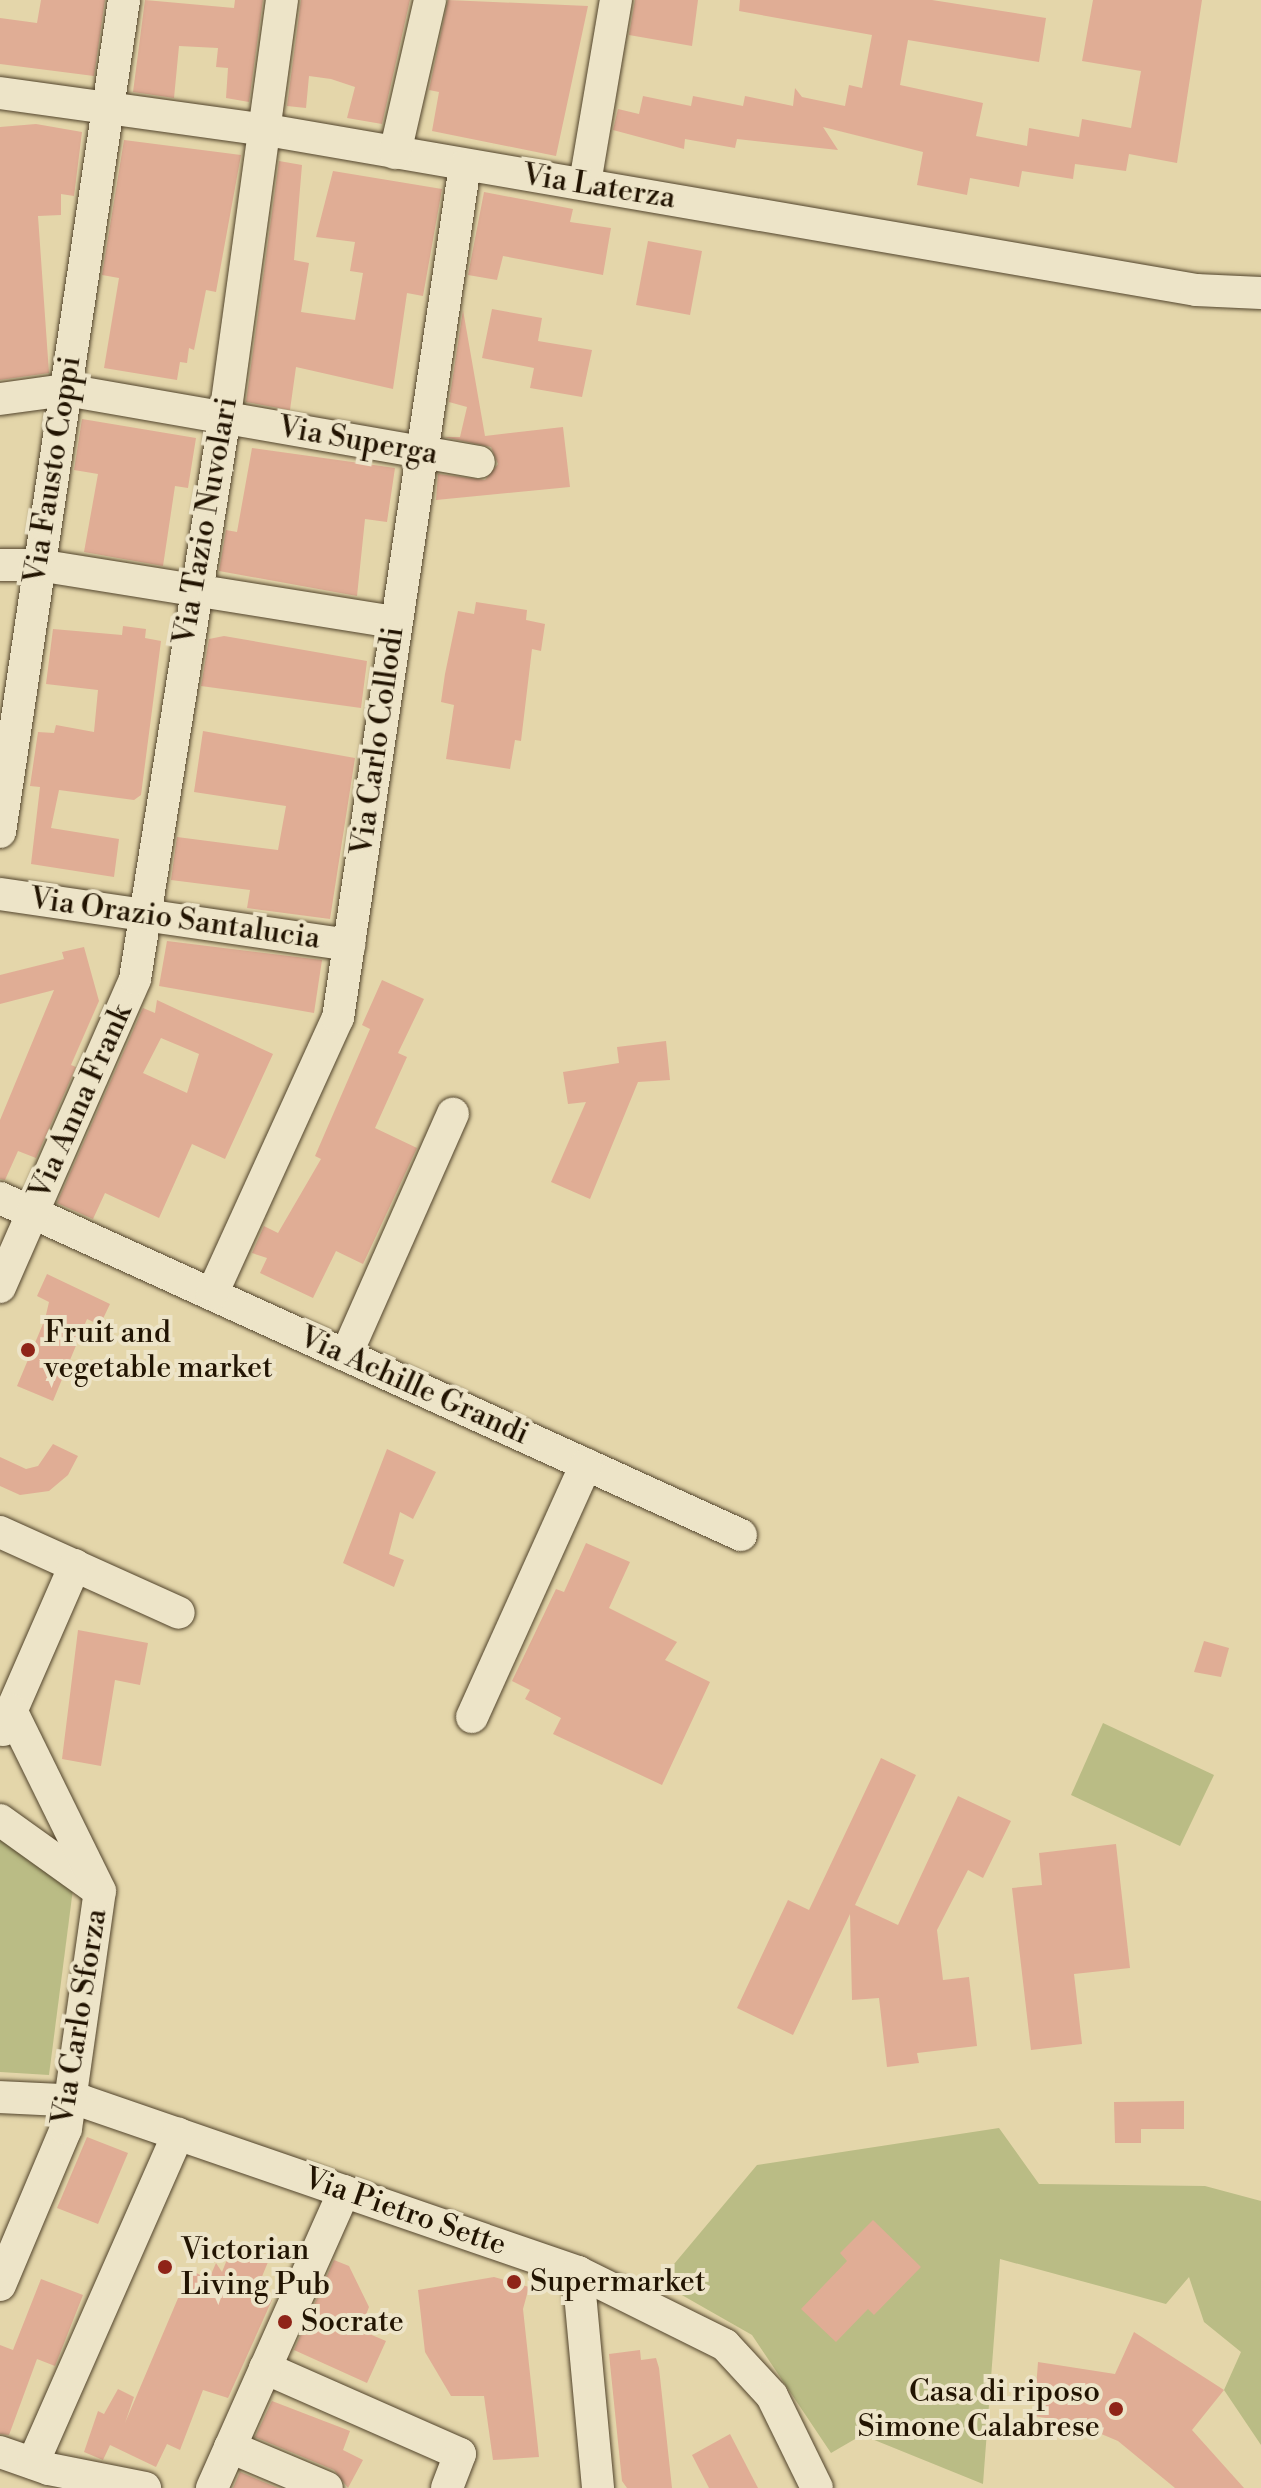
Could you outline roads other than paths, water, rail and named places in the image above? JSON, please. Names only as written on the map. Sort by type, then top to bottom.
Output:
[{"type":"street","name":"Via Fausto Coppi","points":[[0,832],[124,0]]},
{"type":"street","name":"Via Tazio Nuvolari","points":[[145,913],[194,588],[225,416],[267,130],[282,0]]},
{"type":"street","points":[[395,153],[430,0]]},
{"type":"street","points":[[585,183],[616,0]]},
{"type":"street","name":"Via Laterza","points":[[0,93],[267,130],[1196,290]]},
{"type":"street","name":"Via Carlo Collodi","points":[[212,1294],[338,1018],[394,622],[465,165]]},
{"type":"street","points":[[1196,290],[1261,293]]},
{"type":"street","points":[[1196,290],[1261,307]]},
{"type":"street","name":"Via Superga","points":[[0,399],[66,390],[479,462]]},
{"type":"street","points":[[0,565],[38,565],[394,622]]},
{"type":"street","name":"Via Orazio Santalucia","points":[[0,894],[349,945]]},
{"type":"street","name":"Via Anna Frank","points":[[0,1287],[135,979],[145,913]]},
{"type":"street","points":[[346,1355],[453,1114]]},
{"type":"street","name":"Via Achille Grandi","points":[[0,1198],[741,1535]]},
{"type":"street","points":[[472,1717],[586,1464]]},
{"type":"street","points":[[0,1532],[179,1613]]},
{"type":"street","points":[[6,1723],[75,1565]]},
{"type":"street","name":"Via Carlo Sforza","points":[[0,2285],[72,2100],[100,1891],[6,1723]]},
{"type":"street","points":[[0,1820],[100,1891]]},
{"type":"street","name":"Via Pietro Sette","points":[[0,2097],[72,2100],[578,2272],[725,2345],[772,2396],[817,2488]]},
{"type":"street","points":[[33,2463],[178,2134]]},
{"type":"street","points":[[212,2488],[344,2191]]},
{"type":"street","points":[[578,2272],[598,2488]]},
{"type":"street","points":[[265,2368],[460,2454],[447,2488]]},
{"type":"street","points":[[230,2447],[327,2488]]},
{"type":"street","points":[[0,2452],[33,2463],[145,2488]]},
{"type":"place","name":"Fruit and vegetable market","points":[[28,1350]]},
{"type":"place","name":"Victorian Living Pub","points":[[165,2267]]},
{"type":"place","name":"Supermarket","points":[[514,2282]]},
{"type":"place","name":"Socrate","points":[[285,2322]]},
{"type":"place","name":"Casa di riposo Simone Calabrese","points":[[1116,2409]]}]
